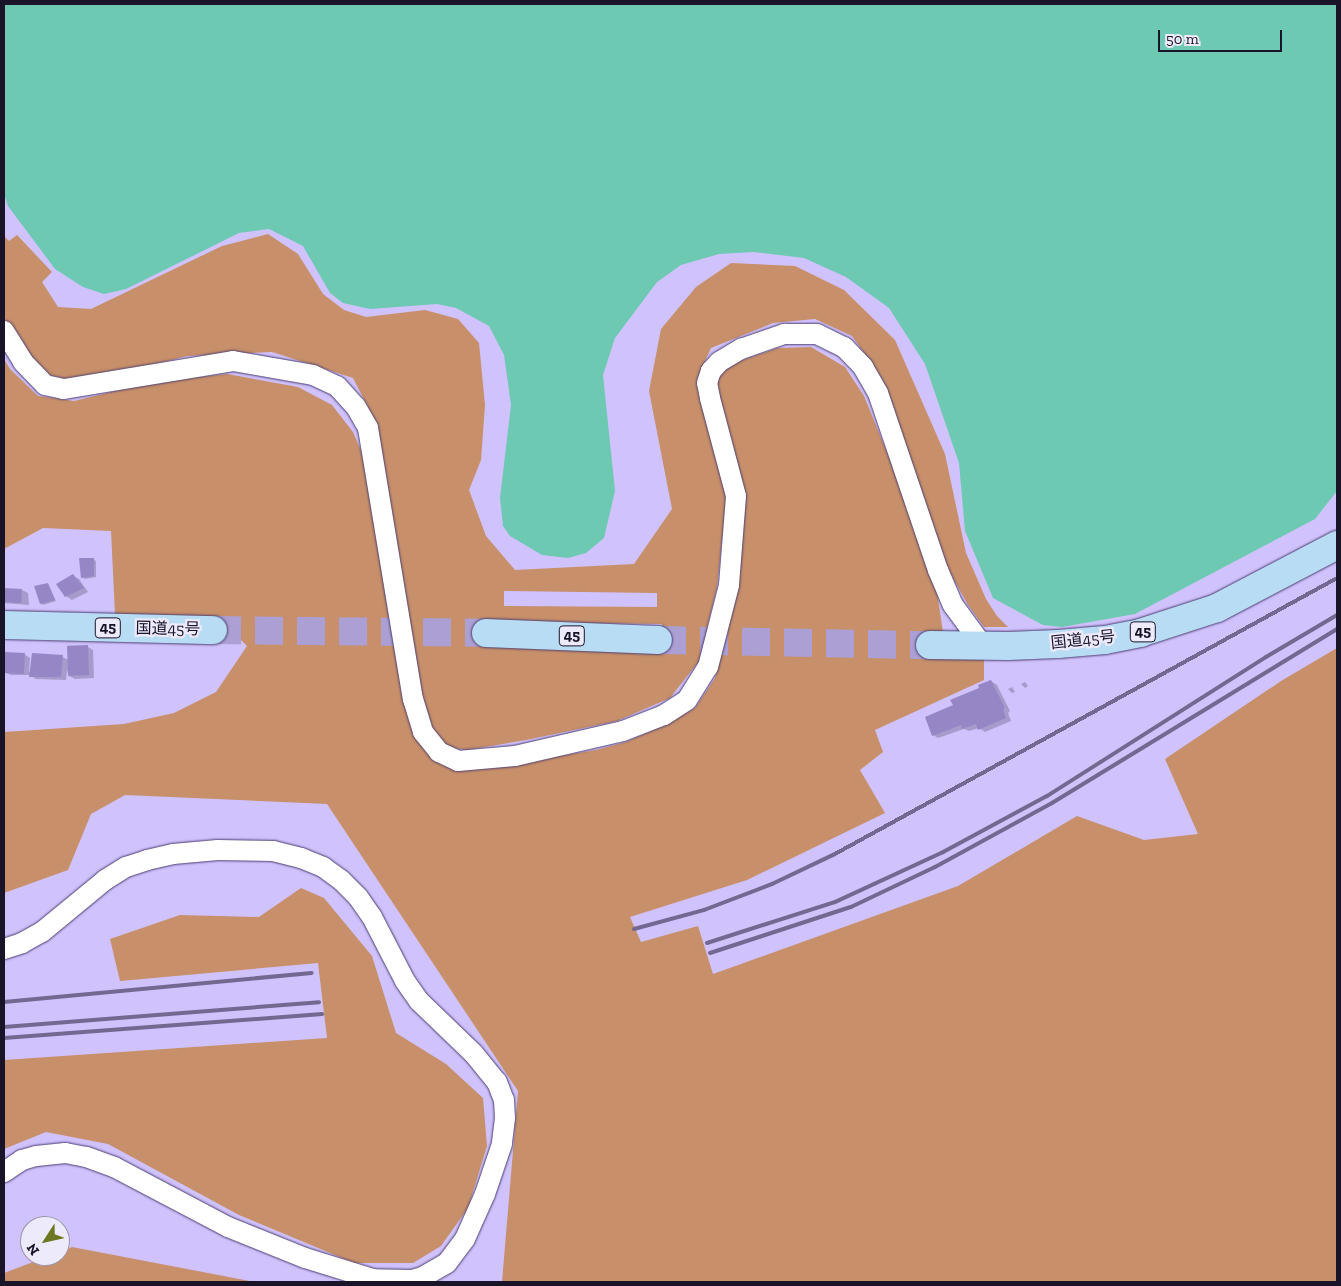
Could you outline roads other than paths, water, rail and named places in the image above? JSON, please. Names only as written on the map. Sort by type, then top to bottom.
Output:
[{"type":"highway","name":"国道45号","points":[[930,645],[1008,646],[1104,640],[1164,626],[1217,608],[1337,545]]},
{"type":"highway","name":"国道45号","points":[[4,625],[213,630]]},
{"type":"highway","name":"45","points":[[486,633],[658,640]]},
{"type":"street","points":[[4,332],[23,362],[45,385],[64,389],[233,361],[313,374],[337,386],[356,407],[368,428],[411,690],[423,732],[439,752],[458,761],[515,756],[623,731],[664,715],[687,700],[708,667],[726,594],[736,496],[710,398],[710,371],[719,362],[741,349],[784,334],[817,334],[844,347],[863,367],[878,393],[938,570],[953,605],[983,646]]},
{"type":"street","points":[[4,949],[22,943],[42,932],[105,880],[126,867],[147,860],[173,854],[218,850],[273,851],[301,858],[322,867],[341,880],[358,897],[372,917],[405,981],[419,1001],[474,1054],[497,1082],[504,1100],[505,1124],[502,1144],[485,1194],[465,1239],[447,1263],[424,1277],[412,1280],[373,1279],[296,1255],[219,1223],[114,1167],[86,1157],[65,1153],[36,1156],[22,1160],[4,1172]]},
{"type":"tunnel","points":[[213,630],[486,633]]},
{"type":"tunnel","points":[[658,640],[930,645]]},
{"type":"railway","points":[[634,929],[704,910],[772,884],[835,854],[1337,578]]},
{"type":"railway","points":[[707,943],[835,902],[943,852],[1047,796],[1266,657],[1337,615]]},
{"type":"railway","points":[[710,953],[851,907],[935,867],[1052,803],[1337,629]]},
{"type":"railway","points":[[4,1002],[312,973]]},
{"type":"railway","points":[[4,1027],[319,1002]]},
{"type":"railway","points":[[4,1038],[322,1014]]}]
